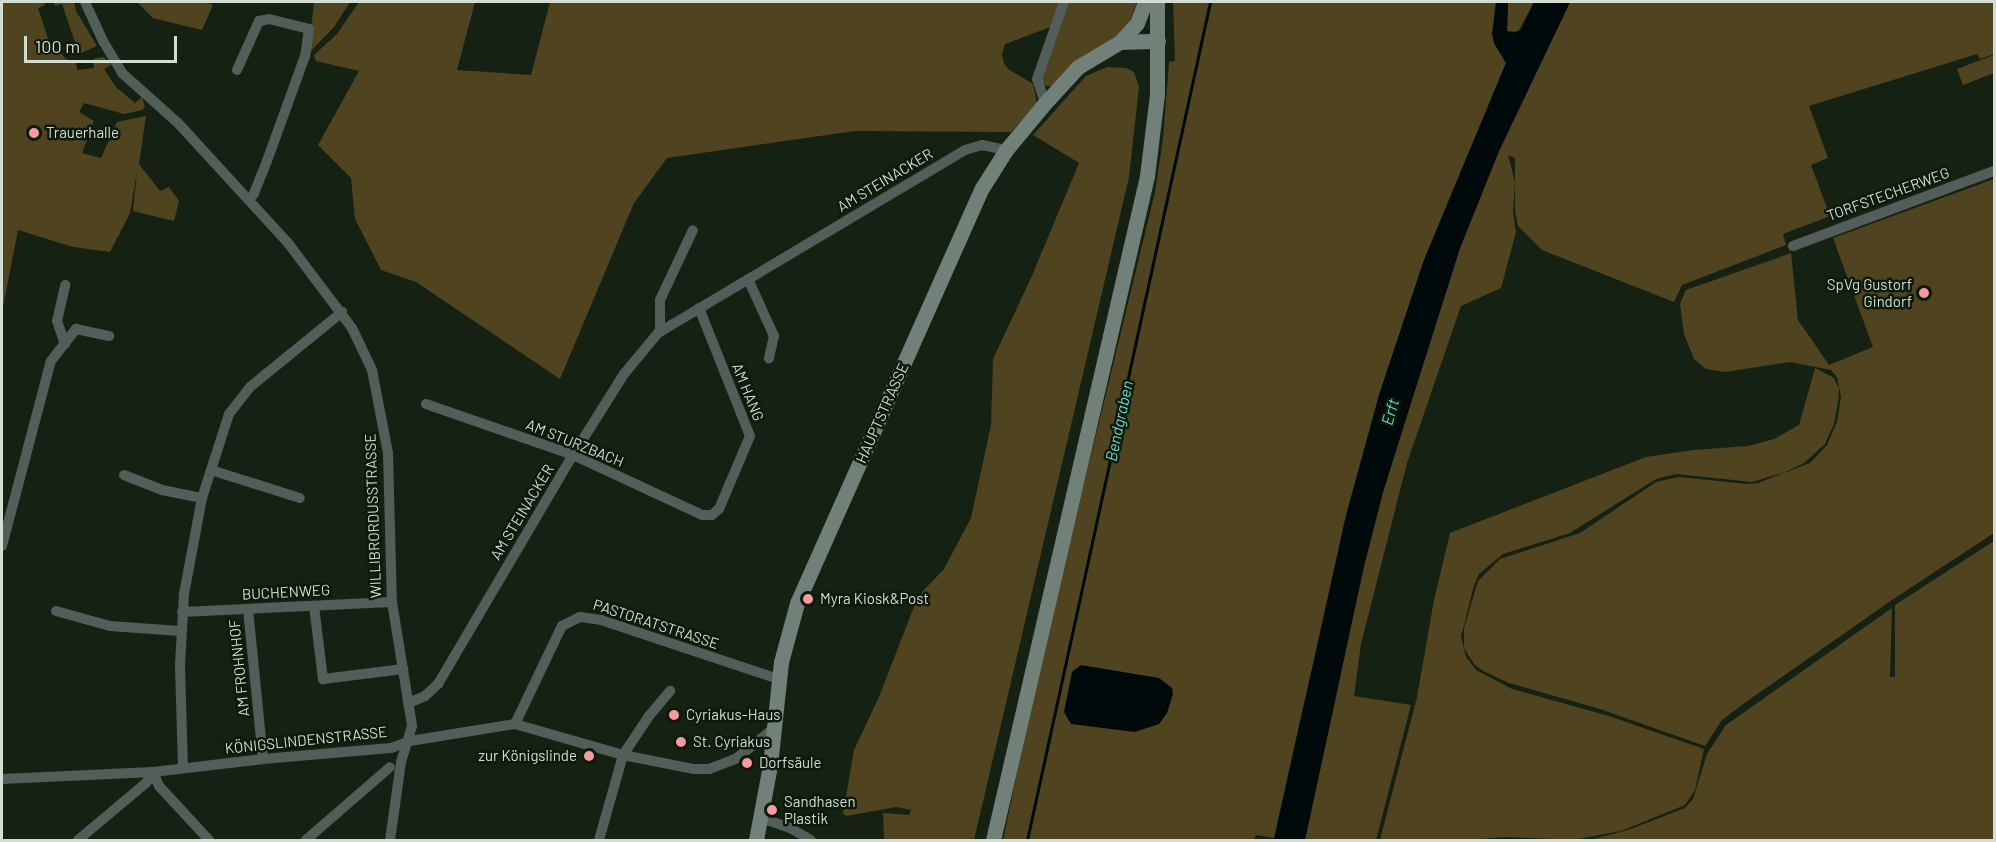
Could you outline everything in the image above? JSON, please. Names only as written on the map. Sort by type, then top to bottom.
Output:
[{"type":"street","name":"WILLIBRORDUSSTRASSE","points":[[85,2],[103,41],[122,73],[169,114],[249,199],[342,312],[363,348],[374,375],[389,461],[392,602],[412,726],[410,741],[401,762],[390,840]]},
{"type":"street","points":[[1045,103],[1037,79],[1064,2]]},
{"type":"street","name":"HAUPTSTRASSE","points":[[756,840],[774,728],[778,679],[786,638],[803,588],[980,194],[1006,150],[1045,103],[1086,61],[1120,42],[1137,23],[1145,2]]},
{"type":"street","points":[[993,840],[1140,207],[1154,129],[1158,41],[1157,2]]},
{"type":"street","points":[[237,70],[259,21],[269,19],[309,29],[305,56],[259,183],[249,199]]},
{"type":"street","name":"HAUPTSTRASSE","points":[[1120,42],[1158,41]]},
{"type":"street","name":"AM STEINACKER","points":[[408,702],[425,696],[438,684],[573,455],[624,374],[660,331],[965,150],[982,145],[1006,150]]},
{"type":"street","name":"TORFSTECHERWEG","points":[[1793,246],[1995,171]]},
{"type":"street","points":[[660,331],[660,300],[693,230]]},
{"type":"street","points":[[748,279],[774,336],[769,358]]},
{"type":"street","points":[[65,285],[57,321],[65,344]]},
{"type":"street","name":"AM HANG","points":[[699,308],[750,436],[719,508],[710,516]]},
{"type":"street","points":[[183,768],[180,631],[182,612],[202,498],[229,414],[237,399],[342,312]]},
{"type":"street","points":[[2,546],[51,361],[76,329],[109,336]]},
{"type":"street","name":"AM STURZBACH","points":[[426,404],[573,455],[702,515],[710,516]]},
{"type":"street","points":[[211,470],[300,498]]},
{"type":"street","points":[[124,474],[162,490],[202,498]]},
{"type":"street","name":"BUCHENWEG","points":[[182,612],[392,602]]},
{"type":"street","points":[[314,606],[323,679],[403,669]]},
{"type":"street","name":"AM FROHNHOF","points":[[248,609],[263,759]]},
{"type":"street","points":[[56,611],[111,626],[180,631]]},
{"type":"street","name":"PASTORATSTRASSE","points":[[514,724],[560,629],[567,621],[577,617],[594,618],[778,679]]},
{"type":"street","points":[[599,840],[623,755],[649,716],[670,691]]},
{"type":"street","name":"KÖNIGSLINDENSTRASSE","points":[[2,779],[153,772],[263,759],[391,748],[410,741],[514,724],[623,755],[693,769],[714,768],[737,758],[774,728]]},
{"type":"street","points":[[306,840],[390,767]]},
{"type":"street","points":[[78,840],[146,783],[153,772]]},
{"type":"street","points":[[153,772],[159,786],[209,840]]},
{"type":"street","points":[[761,818],[790,828],[811,840]]},
{"type":"shaded area","points":[[2,2],[44,2],[45,5],[38,8],[53,54],[60,52],[66,59],[76,62],[77,70],[94,68],[93,59],[104,57],[111,65],[104,69],[116,87],[135,103],[142,97],[145,107],[142,110],[124,114],[84,103],[79,112],[94,121],[82,153],[101,158],[117,122],[146,116],[139,164],[160,191],[169,187],[179,201],[174,221],[133,211],[137,172],[130,213],[110,252],[73,247],[18,230],[2,312]]},
{"type":"shaded area","points":[[54,2],[74,2],[76,11],[97,46],[81,53],[71,51],[67,44],[75,42],[62,4],[55,6]]},
{"type":"shaded area","points":[[137,2],[206,2],[213,5],[202,30],[153,18]]},
{"type":"shaded area","points":[[314,2],[350,2],[334,27],[311,51],[309,49]]},
{"type":"shaded area","points":[[359,2],[475,2],[457,70],[531,75],[550,2],[1060,2],[1053,26],[1005,44],[1002,55],[1004,63],[1008,69],[1033,84],[1037,103],[1011,132],[855,131],[667,158],[634,203],[560,379],[416,282],[381,270],[355,219],[351,178],[318,145],[359,71],[316,61],[314,55],[337,34]]},
{"type":"shaded area","points":[[1067,2],[1137,2],[1129,23],[1117,38],[1051,86],[1046,86],[1040,82]]},
{"type":"shaded area","points":[[1173,2],[1496,2],[1494,43],[1506,63],[1424,260],[1379,395],[1302,712],[1274,838],[1256,835],[1254,840],[1003,840],[1037,678],[1155,192],[1163,139],[1169,62],[1175,61]]},
{"type":"shaded area","points":[[1508,2],[1534,2],[1518,32],[1507,31]]},
{"type":"shaded area","points":[[1570,2],[1994,2],[1994,54],[1980,59],[1977,54],[1809,106],[1828,158],[1811,165],[1830,216],[1783,234],[1786,245],[1682,285],[1674,302],[1542,250],[1518,226],[1515,211],[1515,182],[1513,212],[1516,232],[1501,288],[1461,306],[1407,463],[1361,644],[1354,696],[1411,705],[1376,840],[1305,840],[1364,566],[1383,492],[1416,387],[1460,248],[1499,151]],"holes":[[[1508,155],[1515,158],[1515,182]]]},
{"type":"shaded area","points":[[1994,55],[1994,73],[1963,85],[1957,69]]},
{"type":"shaded area","points":[[1107,67],[1126,68],[1134,72],[1139,87],[1129,177],[974,840],[884,840],[883,813],[909,815],[911,810],[896,807],[847,816],[843,814],[854,750],[879,697],[915,604],[923,591],[944,569],[971,518],[991,425],[993,359],[1031,278],[1079,163],[1033,135],[1086,76]]},
{"type":"shaded area","points":[[1994,179],[1994,533],[1892,600],[1746,702],[1722,720],[1705,746],[1600,709],[1509,683],[1483,671],[1474,664],[1464,648],[1464,628],[1478,581],[1500,559],[1580,533],[1656,482],[1679,477],[1747,484],[1758,483],[1810,463],[1827,445],[1837,422],[1841,397],[1837,377],[1831,370],[1790,362],[1725,372],[1706,369],[1694,359],[1684,334],[1680,304],[1686,290],[1791,253],[1798,320],[1829,365],[1873,347],[1833,238]]},
{"type":"shaded area","points":[[1815,368],[1834,378],[1839,389],[1838,402],[1834,424],[1825,444],[1804,463],[1783,473],[1752,482],[1676,474],[1656,479],[1570,533],[1503,554],[1479,574],[1474,585],[1461,637],[1466,657],[1476,670],[1512,689],[1609,716],[1704,749],[1695,790],[1685,805],[1621,831],[1573,840],[1506,837],[1468,840],[1380,840],[1417,697],[1434,600],[1450,533],[1646,457],[1693,450],[1748,446],[1774,439],[1799,425]]},
{"type":"shaded area","points":[[1994,541],[1994,840],[1590,840],[1628,830],[1685,808],[1693,799],[1707,754],[1726,725],[1892,608],[1890,677],[1895,677],[1895,605]]},
{"type":"water","name":"Erft","points":[[1496,2],[1508,2],[1507,31],[1512,33],[1521,30],[1534,2],[1570,2],[1499,151],[1460,248],[1416,387],[1383,492],[1364,566],[1305,840],[1274,840],[1346,515],[1379,395],[1424,260],[1506,63],[1494,43],[1492,34]]},
{"type":"water","points":[[1081,665],[1159,678],[1172,688],[1173,694],[1167,713],[1159,724],[1135,732],[1071,724],[1064,712],[1072,672]]},
{"type":"waterway","name":"Bendgraben","points":[[1027,840],[1210,2]]},
{"type":"place","name":"Trauerhalle","points":[[34,133]]},
{"type":"place","name":"SpVg Gustorf Gindorf","points":[[1924,293]]},
{"type":"place","name":"Myra Kiosk&Post","points":[[808,599]]},
{"type":"place","name":"Cyriakus-Haus","points":[[674,715]]},
{"type":"place","name":"St. Cyriakus","points":[[681,742]]},
{"type":"place","name":"zur Königslinde","points":[[589,756]]},
{"type":"place","name":"Dorfsäule","points":[[747,763]]},
{"type":"place","name":"Sandhasen Plastik","points":[[772,810]]}]
